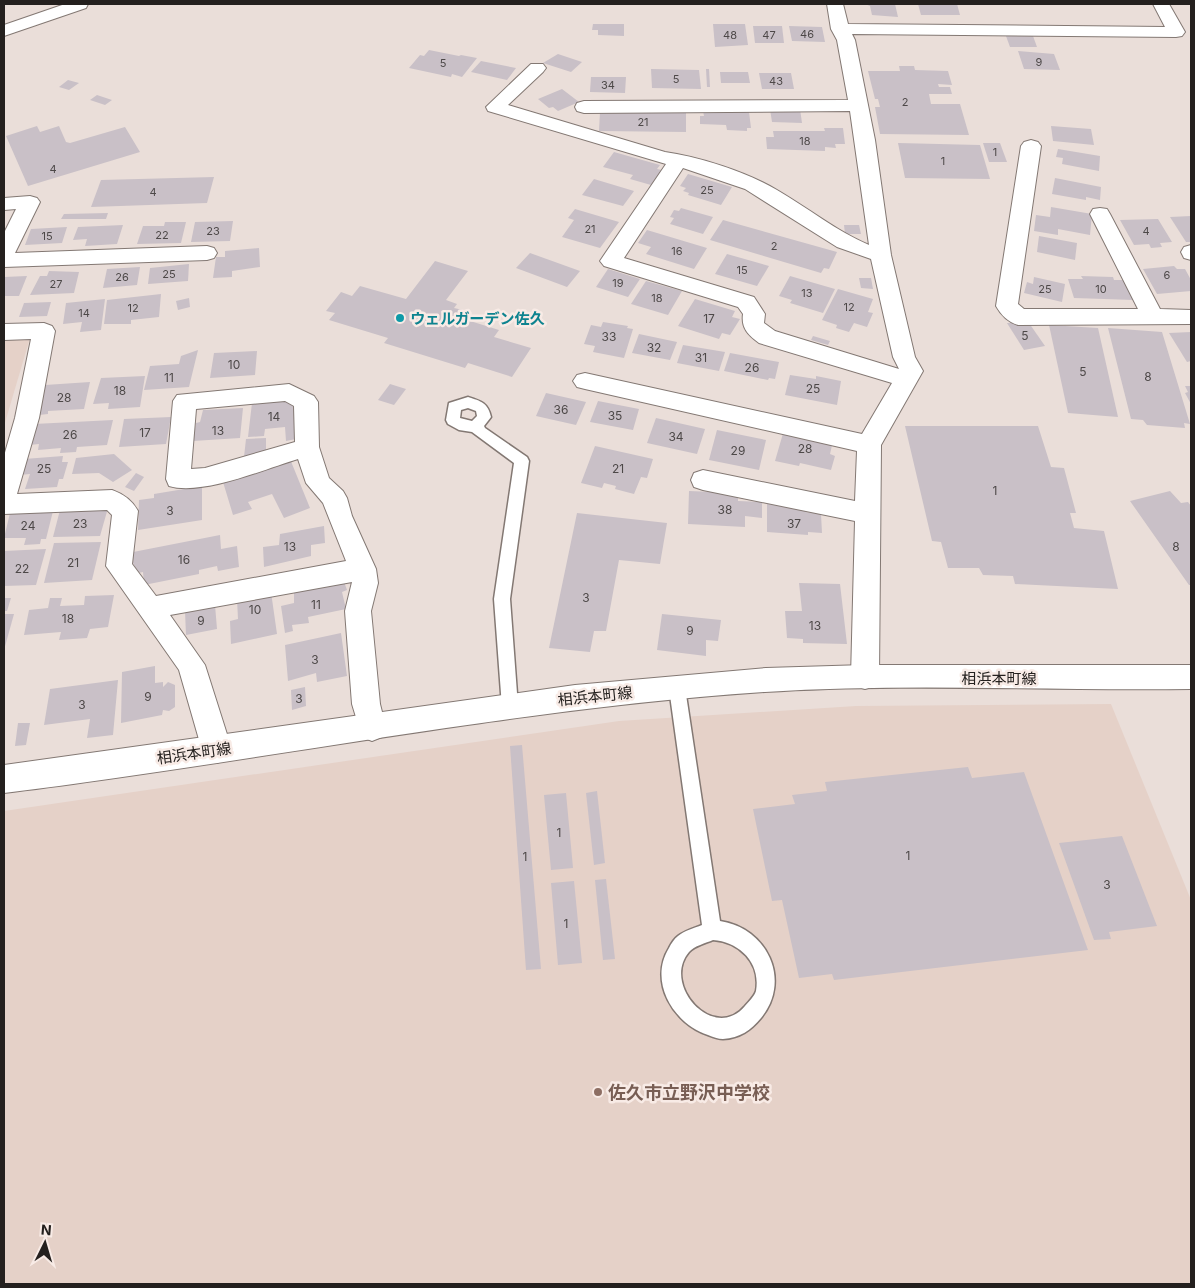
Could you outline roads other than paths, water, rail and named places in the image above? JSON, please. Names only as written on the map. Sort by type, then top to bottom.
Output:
[{"type":"street","points":[[4,31],[80,4]]},
{"type":"street","points":[[834,4],[840,30],[846,40],[865,140],[880,255],[904,357],[912,371],[870,445],[865,678]]},
{"type":"street","points":[[1161,4],[1184,33]]},
{"type":"street","points":[[840,30],[1184,33]]},
{"type":"street","points":[[537,68],[495,107],[663,158],[679,160],[752,186],[835,239],[857,250],[880,255]]},
{"type":"street","points":[[584,107],[857,105]]},
{"type":"street","points":[[1031,146],[1007,306],[1018,317],[1191,317]]},
{"type":"street","points":[[679,160],[611,261],[746,302],[754,314],[753,323],[758,331],[767,337],[906,380]]},
{"type":"street","points":[[4,204],[30,202],[4,253]]},
{"type":"street","points":[[1100,214],[1154,318]]},
{"type":"street","points":[[4,260],[207,253]]},
{"type":"street","points":[[4,332],[44,331],[27,418],[4,496]]},
{"type":"street","points":[[585,382],[870,445]]},
{"type":"street","points":[[307,447],[205,478],[178,479],[185,401],[289,392],[306,402],[307,447],[318,482],[334,498],[338,516],[363,569],[365,584],[358,611],[366,704],[372,728]]},
{"type":"street","points":[[703,480],[869,514]]},
{"type":"street","points":[[4,504],[112,500],[125,510],[119,566],[191,665],[217,750]]},
{"type":"street","points":[[150,608],[363,569]]},
{"type":"street","name":"相浜本町線","points":[[4,779],[510,707],[766,680],[1191,677]]},
{"type":"lane","points":[[476,426],[480,432],[522,461],[502,599],[510,707]]},
{"type":"lane","points":[[677,688],[712,930]]},
{"type":"lane","points":[[712,930],[729,932],[744,939],[755,951],[764,966],[766,982],[764,999],[755,1013],[742,1024],[726,1028],[710,1027],[694,1020],[682,1009],[674,995],[670,980],[674,959],[686,940],[698,933],[712,930]]},
{"type":"place","name":"ウェルガーデン佐久","points":[[400,318]]},
{"type":"place","name":"佐久市立野沢中学校","points":[[598,1092]]}]
